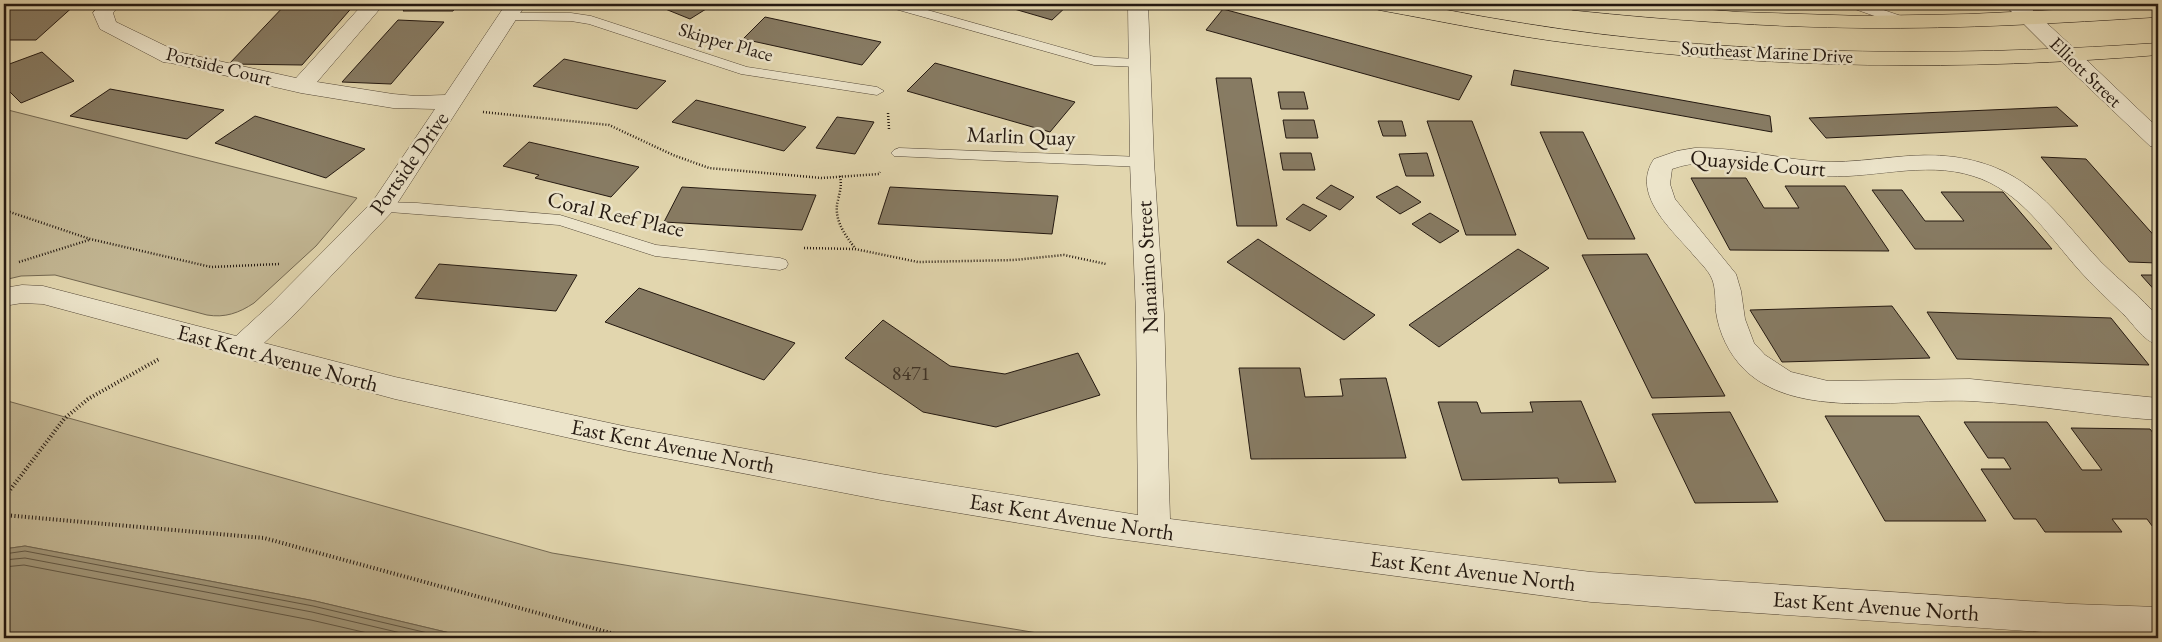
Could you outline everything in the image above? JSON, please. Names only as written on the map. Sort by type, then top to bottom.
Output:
[{"type":"main road","name":"Southeast Marine Drive","points":[[1379,4],[1482,24],[1578,38],[1676,48],[1789,55],[1894,58],[2068,55],[2158,49]]},
{"type":"main road","name":"Southeast Marine Drive","points":[[1573,4],[1660,13],[1822,21],[1904,22],[2021,11],[2158,11]]},
{"type":"street","name":"Portside Court","points":[[110,4],[104,13],[107,25],[171,57],[301,86],[393,101],[416,103],[452,100]]},
{"type":"street","name":"Portside Court","points":[[301,86],[374,4]]},
{"type":"street","name":"Nanaimo Street","points":[[1138,4],[1138,63],[1150,314],[1154,531]]},
{"type":"street","name":"Portside Drive","points":[[241,348],[281,311],[382,208],[511,10]]},
{"type":"street","name":"Elliott Street","points":[[2021,11],[2158,141]]},
{"type":"street","name":"Quayside Court","points":[[2158,335],[2133,307],[2105,282],[2025,193],[1996,175],[1954,164],[1852,170],[1822,169],[1708,154],[1673,158],[1662,164],[1658,175],[1659,191],[1669,209],[1723,274],[1728,286],[1731,318],[1736,335],[1752,361],[1768,374],[1808,389],[1828,392],[1970,390],[2158,409]]},
{"type":"street","name":"East Kent Avenue North","points":[[4,297],[22,294],[43,295],[395,388],[628,438],[881,487],[1154,531],[1591,587],[2073,620],[2158,622]]},
{"type":"lane","points":[[893,4],[1094,61],[1138,63]]},
{"type":"lane","points":[[1854,4],[1904,22]]},
{"type":"lane","name":"Skipper Place","points":[[511,10],[591,20],[746,71],[878,91]]},
{"type":"lane","name":"Marlin Quay","points":[[899,153],[1142,162]]},
{"type":"lane","name":"Coral Reef Place","points":[[382,208],[417,208],[560,220],[655,250],[780,264]]},
{"type":"path","points":[[478,111],[609,125],[673,155],[710,168],[822,178],[879,174],[887,160],[899,153],[890,136],[887,106],[878,91]]},
{"type":"path","points":[[840,176],[843,189],[836,205],[840,227],[855,249]]},
{"type":"path","points":[[4,210],[90,239],[211,267],[284,263]]},
{"type":"path","points":[[15,263],[90,239]]},
{"type":"path","points":[[780,264],[789,248],[855,249],[918,262],[1014,260],[1064,255],[1106,264]]},
{"type":"path","points":[[4,498],[64,419],[88,399],[166,356]]},
{"type":"path","points":[[4,515],[264,538],[629,638]]},
{"type":"shaded area","points":[[4,109],[357,198],[316,246],[254,303],[232,314],[220,316],[207,315],[55,275],[21,276],[4,280]]},
{"type":"shaded area","points":[[4,400],[552,553],[1068,638],[471,638],[315,601],[25,546],[4,549]]},
{"type":"water","points":[[25,546],[315,601],[471,638],[4,638],[4,549]]},
{"type":"building","points":[[9,4],[76,4],[36,40],[4,40],[4,9]]},
{"type":"building","points":[[286,4],[355,4],[302,65],[229,64]]},
{"type":"building","points":[[409,4],[458,4],[453,11],[403,11]]},
{"type":"building","points":[[653,4],[714,4],[690,19]]},
{"type":"building","points":[[997,4],[1069,4],[1052,20]]},
{"type":"building","points":[[1223,9],[1472,76],[1459,100],[1206,30]]},
{"type":"building","points":[[765,17],[881,42],[862,65],[743,39]]},
{"type":"building","points":[[398,20],[444,22],[391,84],[342,82]]},
{"type":"building","points":[[42,52],[74,81],[21,103],[4,86],[4,66]]},
{"type":"building","points":[[564,59],[666,81],[637,109],[533,86]]},
{"type":"building","points":[[935,63],[1075,102],[1050,132],[907,91]]},
{"type":"building","points":[[1514,70],[1770,116],[1772,132],[1511,85]]},
{"type":"building","points":[[1216,78],[1251,78],[1277,226],[1237,226]]},
{"type":"building","points":[[110,89],[224,110],[187,139],[70,116]]},
{"type":"building","points":[[1278,92],[1304,92],[1308,109],[1281,109]]},
{"type":"building","points":[[696,100],[806,127],[784,151],[672,122]]},
{"type":"building","points":[[2057,107],[2078,126],[1826,138],[1809,118]]},
{"type":"building","points":[[255,116],[365,149],[326,178],[215,143]]},
{"type":"building","points":[[837,117],[874,122],[855,154],[816,148]]},
{"type":"building","points":[[1283,120],[1314,120],[1318,138],[1286,138]]},
{"type":"building","points":[[1378,121],[1402,121],[1406,136],[1383,136]]},
{"type":"building","points":[[1427,121],[1472,121],[1516,235],[1466,235]]},
{"type":"building","points":[[1540,132],[1583,132],[1635,239],[1588,239]]},
{"type":"building","points":[[529,142],[639,167],[611,197],[535,178],[539,175],[503,166]]},
{"type":"building","points":[[1280,153],[1311,153],[1315,170],[1283,170]]},
{"type":"building","points":[[1427,153],[1434,176],[1406,176],[1399,154]]},
{"type":"building","points":[[2041,157],[2086,159],[2158,240],[2158,263],[2129,262]]},
{"type":"building","points":[[1691,178],[1746,178],[1764,208],[1799,208],[1785,186],[1845,186],[1889,251],[1730,250]]},
{"type":"building","points":[[1331,185],[1354,197],[1340,210],[1316,198]]},
{"type":"building","points":[[1397,186],[1421,202],[1400,214],[1376,197]]},
{"type":"building","points":[[682,187],[816,195],[802,230],[664,222]]},
{"type":"building","points":[[890,187],[1058,196],[1052,234],[878,224]]},
{"type":"building","points":[[1872,190],[1902,190],[1925,221],[1964,221],[1941,192],[2003,192],[2052,249],[1915,249]]},
{"type":"building","points":[[1303,204],[1327,216],[1310,231],[1286,219]]},
{"type":"building","points":[[1430,213],[1459,231],[1440,243],[1412,224]]},
{"type":"building","points":[[1258,239],[1375,315],[1344,340],[1227,262]]},
{"type":"building","points":[[1518,249],[1549,268],[1439,347],[1409,325]]},
{"type":"building","points":[[1647,254],[1725,396],[1652,398],[1582,255]]},
{"type":"building","points":[[439,264],[577,275],[556,311],[415,298]]},
{"type":"building","points":[[2141,275],[2158,275],[2158,294]]},
{"type":"building","points":[[639,288],[795,343],[764,380],[605,322]]},
{"type":"building","points":[[1892,306],[1930,358],[1782,362],[1750,310]]},
{"type":"building","points":[[1927,312],[2111,318],[2149,365],[1957,359]]},
{"type":"building","points":[[883,320],[950,366],[1005,374],[1078,353],[1100,395],[996,427],[923,412],[845,358]]},
{"type":"building","points":[[1239,368],[1300,368],[1305,397],[1343,396],[1340,379],[1386,378],[1406,458],[1251,459]]},
{"type":"building","points":[[1581,401],[1616,482],[1559,483],[1558,478],[1462,480],[1438,402],[1477,402],[1481,413],[1533,412],[1530,402]]},
{"type":"building","points":[[1730,412],[1778,502],[1695,503],[1652,414]]},
{"type":"building","points":[[1825,416],[1919,416],[1986,521],[1885,521]]},
{"type":"building","points":[[1964,422],[2047,422],[2082,470],[2102,470],[2071,428],[2150,429],[2158,439],[2158,534],[2147,519],[2112,519],[2122,532],[2045,532],[2036,519],[2014,519],[1981,469],[2011,469],[2004,458],[1988,458]]}]
